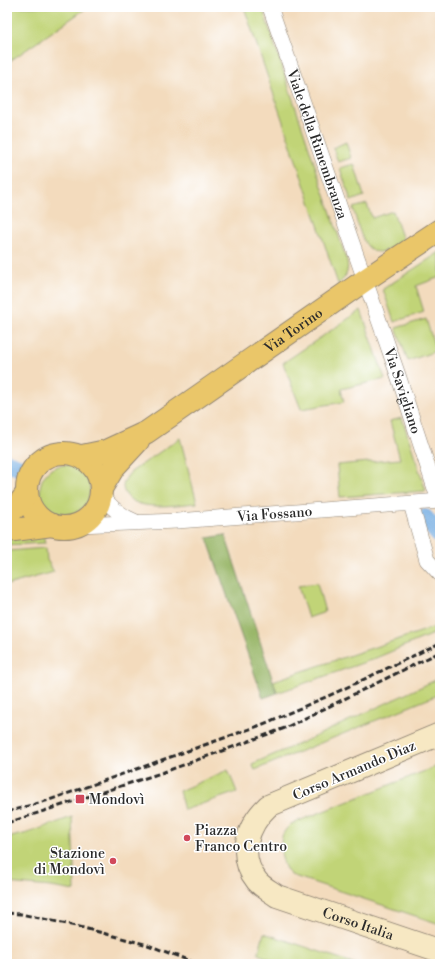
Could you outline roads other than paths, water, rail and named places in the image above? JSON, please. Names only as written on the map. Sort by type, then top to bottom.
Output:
[{"type":"main road","name":"Via Torino","points":[[7,515],[18,505],[27,493],[28,480],[34,467],[44,458],[63,452],[69,452],[82,456],[106,451],[147,432],[365,280],[440,230]]},
{"type":"main road","name":"Via Torino","points":[[78,525],[89,518],[97,508],[102,491],[114,467],[147,432]]},
{"type":"main road","points":[[82,456],[92,464],[99,475],[102,491]]},
{"type":"main road","points":[[27,493],[31,507],[39,518],[52,525],[65,528],[78,525]]},
{"type":"main road","points":[[7,531],[52,525]]},
{"type":"street","name":"Viale della Rimembranza","points":[[270,7],[365,280]]},
{"type":"street","name":"Via Savigliano","points":[[365,280],[440,501]]},
{"type":"street","name":"Via Fossano","points":[[102,491],[115,511],[124,518],[139,523]]},
{"type":"street","name":"Via Fossano","points":[[78,525],[139,523],[440,501]]},
{"type":"street","points":[[410,504],[427,560],[440,574]]},
{"type":"street","name":"Corso Armando Diaz","points":[[277,896],[257,882],[251,872],[246,855],[250,831],[257,819],[268,806],[440,734]]},
{"type":"street","name":"Corso Italia","points":[[277,896],[440,950]]},
{"type":"waterway","points":[[7,463],[18,467]]},
{"type":"waterway","points":[[425,518],[440,536]]},
{"type":"railway","points":[[7,812],[49,800],[261,725],[335,693],[440,643]]},
{"type":"railway","points":[[7,823],[164,772],[285,728],[440,652]]},
{"type":"railway","points":[[7,913],[21,914],[76,926],[148,945],[198,964]]},
{"type":"place","name":"Mondovì","points":[[80,799]]},
{"type":"place","name":"Piazza Franco Centro","points":[[187,838]]},
{"type":"place","name":"Stazione di Mondovì","points":[[113,861]]}]
